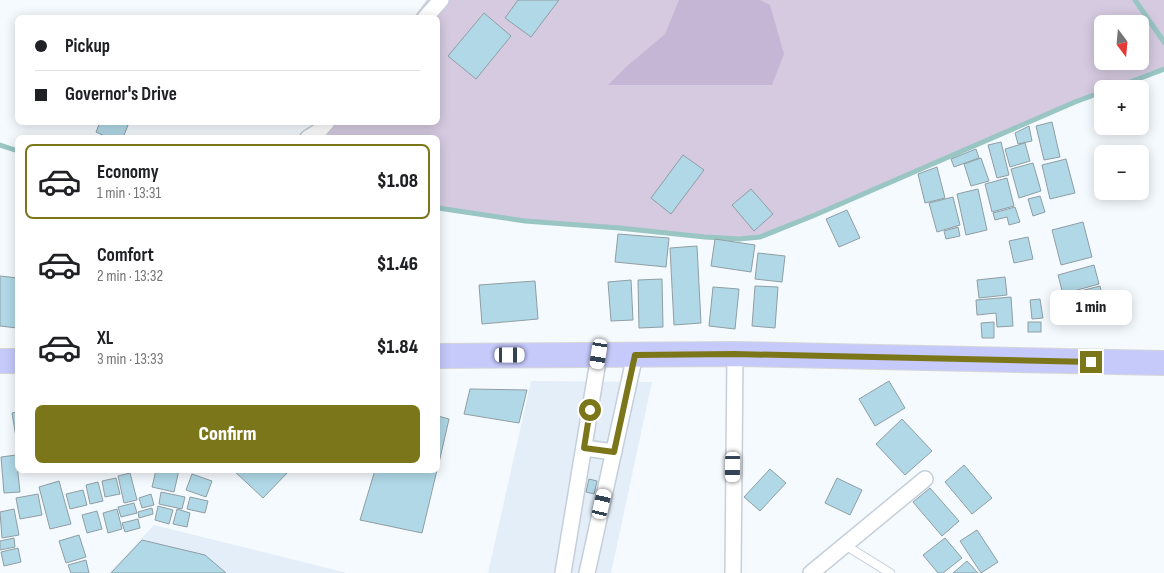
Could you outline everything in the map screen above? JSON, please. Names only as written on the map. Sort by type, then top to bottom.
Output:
[{"type":"main road","points":[[440,356],[735,354],[1164,363]]},
{"type":"main road","points":[[0,362],[15,361]]},
{"type":"street","points":[[428,15],[441,0]]},
{"type":"street","points":[[313,135],[324,125]]},
{"type":"street","points":[[563,573],[599,354]]},
{"type":"street","points":[[733,573],[735,354]]},
{"type":"street","points":[[586,573],[635,355]]},
{"type":"street","points":[[584,448],[614,452]]},
{"type":"street","points":[[811,573],[925,479]]},
{"type":"lane","points":[[845,545],[890,573]]},
{"type":"shaded area","points":[[427,0],[1164,0],[1164,69],[1135,80],[1094,80],[1094,95],[760,237],[739,239],[705,237],[525,221],[440,206],[440,135],[312,135],[324,125],[440,125],[440,15],[416,15]]},
{"type":"shaded area","points":[[679,0],[760,0],[770,5],[784,54],[772,85],[608,85],[665,34]]},
{"type":"shaded area","points":[[531,381],[652,382],[611,573],[488,573]]},
{"type":"shaded area","points":[[154,525],[347,573],[109,573]]},
{"type":"building","points":[[518,0],[559,0],[531,37],[505,18]]},
{"type":"building","points":[[484,13],[511,36],[476,79],[448,56]]},
{"type":"building","points":[[1052,122],[1060,157],[1044,160],[1036,126]]},
{"type":"building","points":[[99,125],[128,125],[124,135],[102,135],[96,132]]},
{"type":"building","points":[[1029,126],[1032,141],[1018,144],[1015,133]]},
{"type":"building","points":[[1001,142],[1009,175],[997,178],[988,145]]},
{"type":"building","points":[[1025,143],[1030,161],[1010,167],[1005,149]]},
{"type":"building","points":[[976,149],[979,158],[954,167],[951,159]]},
{"type":"building","points":[[683,155],[704,170],[671,214],[651,198]]},
{"type":"building","points":[[981,158],[989,181],[971,186],[964,164]]},
{"type":"building","points":[[1066,159],[1075,193],[1050,199],[1042,165]]},
{"type":"building","points":[[1033,163],[1041,191],[1019,198],[1011,169]]},
{"type":"building","points":[[937,167],[945,198],[925,203],[918,174]]},
{"type":"building","points":[[1007,178],[1014,206],[992,212],[985,184]]},
{"type":"building","points":[[751,189],[773,214],[754,231],[732,205]]},
{"type":"building","points":[[978,189],[987,230],[966,235],[957,194]]},
{"type":"building","points":[[1040,196],[1045,212],[1033,216],[1028,199]]},
{"type":"building","points":[[953,197],[960,225],[937,232],[929,203]]},
{"type":"building","points":[[1015,207],[1020,222],[1009,225],[1007,217],[995,220],[993,213]]},
{"type":"building","points":[[847,210],[860,238],[839,247],[826,219]]},
{"type":"building","points":[[1083,222],[1092,257],[1061,265],[1052,230]]},
{"type":"building","points":[[958,227],[960,236],[946,239],[944,231]]},
{"type":"building","points":[[618,234],[669,238],[666,267],[615,262]]},
{"type":"building","points":[[1028,237],[1033,259],[1014,263],[1009,241]]},
{"type":"building","points":[[715,239],[755,245],[751,272],[711,266]]},
{"type":"building","points":[[697,246],[701,323],[674,325],[670,248]]},
{"type":"building","points":[[758,253],[785,256],[782,282],[755,279]]},
{"type":"building","points":[[1094,265],[1099,284],[1063,294],[1058,275]]},
{"type":"building","points":[[0,276],[15,278],[15,328],[0,326]]},
{"type":"building","points":[[1005,277],[1007,295],[979,298],[977,280]]},
{"type":"building","points":[[662,279],[663,327],[639,328],[638,280]]},
{"type":"building","points":[[631,280],[633,320],[611,321],[608,282]]},
{"type":"building","points":[[535,281],[538,319],[482,324],[479,285]]},
{"type":"building","points":[[755,286],[778,287],[775,328],[752,326]]},
{"type":"building","points":[[1100,286],[1106,312],[1075,319],[1069,294]]},
{"type":"building","points":[[713,287],[739,289],[735,329],[709,326]]},
{"type":"building","points":[[1011,297],[1013,326],[997,327],[996,313],[977,315],[976,300]]},
{"type":"building","points":[[1040,299],[1043,318],[1032,319],[1030,300]]},
{"type":"building","points":[[994,322],[994,338],[982,338],[981,323]]},
{"type":"building","points":[[1028,322],[1041,322],[1041,332],[1028,332]]},
{"type":"building","points":[[889,381],[905,408],[875,426],[859,399]]},
{"type":"building","points":[[470,389],[527,390],[519,423],[464,414]]},
{"type":"building","points":[[15,412],[15,431],[12,413]]},
{"type":"building","points":[[440,417],[449,419],[440,458]]},
{"type":"building","points":[[902,419],[932,451],[905,475],[876,444]]},
{"type":"building","points":[[15,455],[15,473],[18,473],[20,492],[4,493],[1,457]]},
{"type":"building","points":[[964,465],[992,498],[972,514],[945,482]]},
{"type":"building","points":[[770,469],[786,483],[760,511],[744,497]]},
{"type":"building","points":[[130,473],[137,500],[124,503],[118,476]]},
{"type":"building","points":[[155,473],[178,473],[174,492],[152,487]]},
{"type":"building","points":[[236,473],[287,473],[263,498]]},
{"type":"building","points":[[374,473],[436,473],[422,533],[360,520]]},
{"type":"building","points":[[192,474],[212,481],[206,497],[186,490]]},
{"type":"building","points":[[116,478],[120,494],[105,497],[102,481]]},
{"type":"building","points":[[837,478],[862,490],[850,515],[825,503]]},
{"type":"building","points":[[589,479],[597,481],[594,494],[586,492]]},
{"type":"building","points":[[59,481],[71,524],[50,529],[39,487]]},
{"type":"building","points":[[98,482],[103,501],[90,504],[86,485]]},
{"type":"building","points":[[930,488],[959,521],[942,536],[913,502]]},
{"type":"building","points":[[83,490],[87,505],[70,509],[66,494]]},
{"type":"building","points":[[161,492],[185,497],[182,509],[159,504]]},
{"type":"building","points":[[38,494],[42,515],[20,519],[16,498]]},
{"type":"building","points":[[151,494],[154,505],[142,508],[139,498]]},
{"type":"building","points":[[190,497],[208,501],[205,513],[187,509]]},
{"type":"building","points":[[134,503],[137,513],[121,517],[118,507]]},
{"type":"building","points":[[158,506],[173,510],[169,524],[155,520]]},
{"type":"building","points":[[152,508],[153,514],[139,518],[138,512]]},
{"type":"building","points":[[14,509],[19,535],[2,538],[0,512]]},
{"type":"building","points":[[117,509],[122,529],[108,533],[103,513]]},
{"type":"building","points":[[177,509],[190,513],[187,527],[173,524]]},
{"type":"building","points":[[97,511],[102,529],[87,533],[82,515]]},
{"type":"building","points":[[138,519],[140,528],[125,532],[122,523]]},
{"type":"building","points":[[977,530],[998,562],[981,573],[960,541]]},
{"type":"building","points":[[79,535],[86,557],[66,563],[59,541]]},
{"type":"building","points":[[14,538],[15,547],[0,550],[0,541]]},
{"type":"building","points":[[945,538],[962,558],[943,573],[938,573],[923,555]]},
{"type":"building","points":[[142,540],[205,555],[226,573],[111,573]]},
{"type":"building","points":[[18,548],[21,562],[4,566],[1,552]]},
{"type":"building","points":[[86,560],[89,573],[71,573],[68,565]]},
{"type":"building","points":[[967,561],[978,573],[953,573]]},
{"type":"waterway","points":[[1135,0],[1164,42]]},
{"type":"waterway","points":[[1135,80],[1164,69]]},
{"type":"waterway","points":[[440,208],[525,221],[705,237],[739,239],[760,237],[1094,95]]},
{"type":"waterway","points":[[0,145],[15,150]]},
{"type":"route","points":[[590,410],[584,448],[614,452],[635,355],[735,354],[1091,362]]}]
